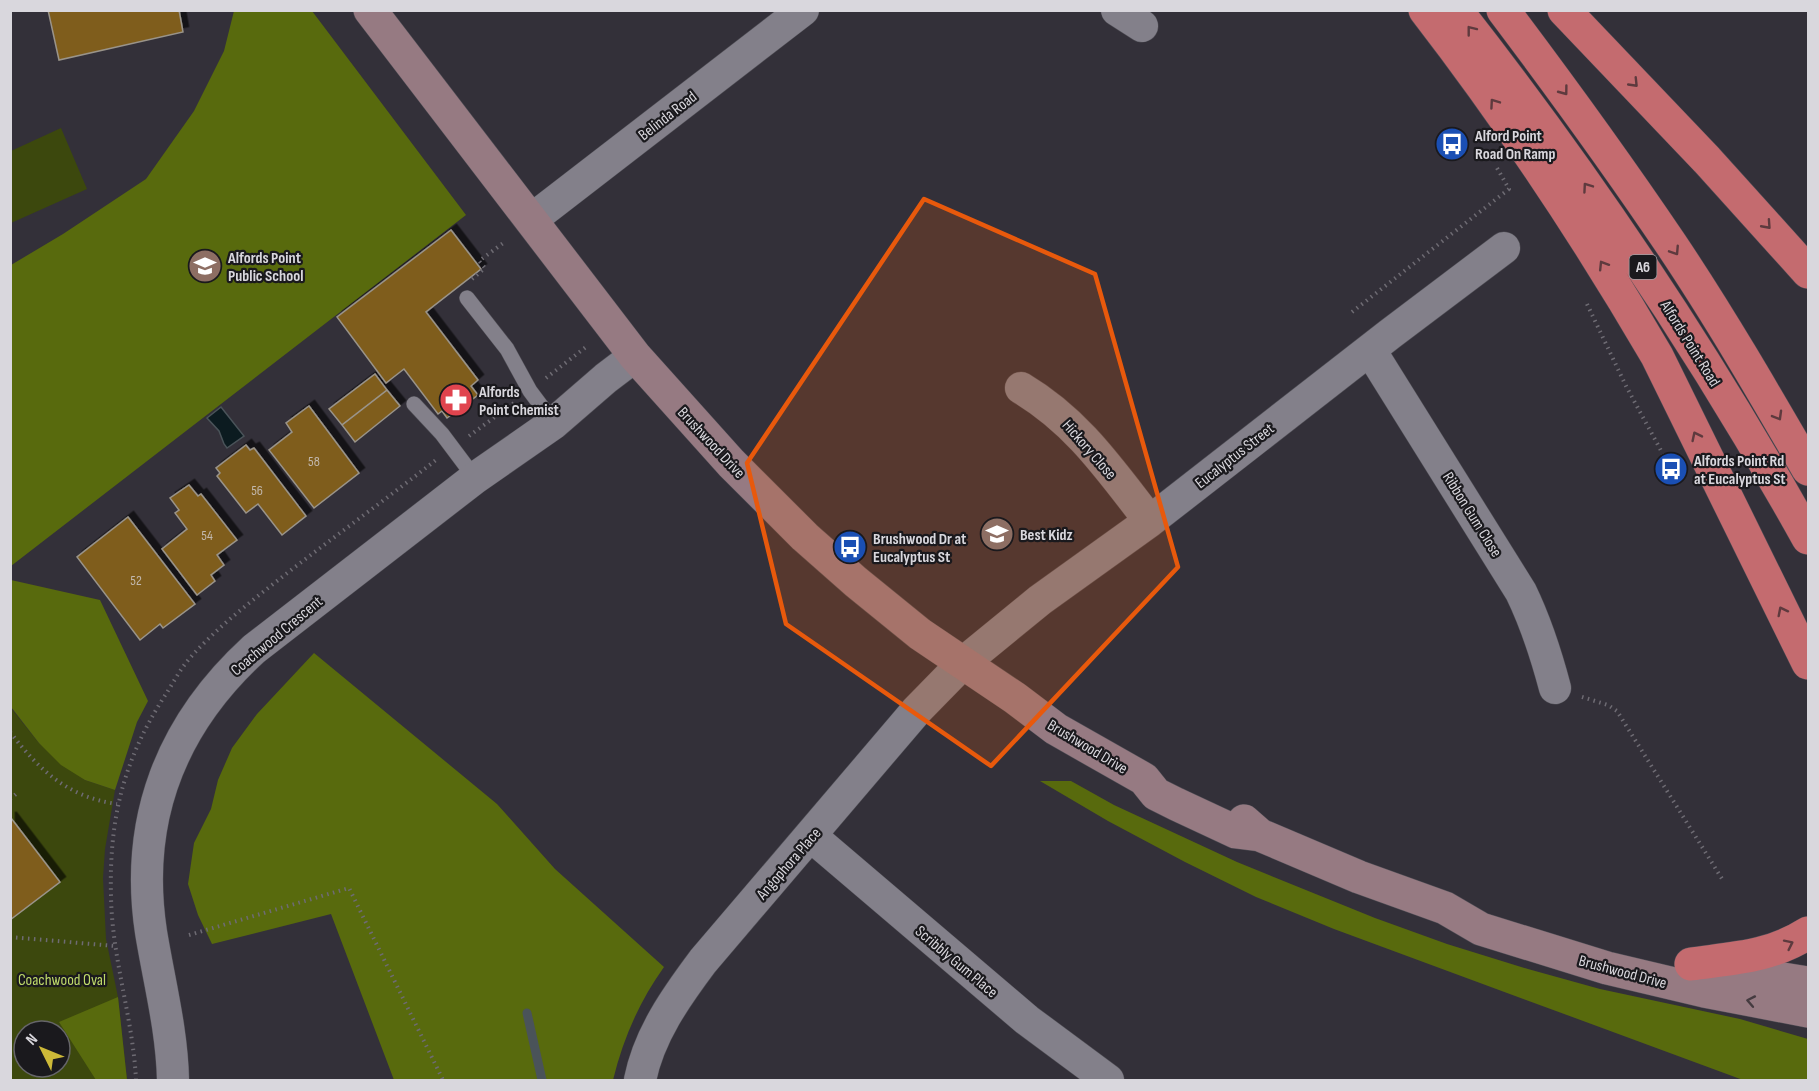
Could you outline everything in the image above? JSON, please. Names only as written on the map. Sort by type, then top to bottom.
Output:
[{"type":"highway","points":[[1425,10],[1533,158],[1632,313],[1657,356],[1809,663]]},
{"type":"highway","name":"Alfords Point Road","points":[[1456,10],[1552,138],[1643,268],[1718,384],[1809,538]]},
{"type":"highway","name":"A6","points":[[1503,10],[1580,113],[1671,245],[1809,469]]},
{"type":"highway","points":[[1564,10],[1707,160],[1809,272]]},
{"type":"highway","points":[[1691,964],[1771,952],[1809,933]]},
{"type":"street","name":"Brushwood Drive","points":[[370,10],[635,356],[731,463],[805,537],[903,621],[1056,729],[1144,779],[1166,781],[1242,819],[1260,835],[1359,876],[1445,908],[1481,929],[1596,964],[1704,991],[1809,1011]]},
{"type":"street","name":"Belinda Road","points":[[531,220],[803,10]]},
{"type":"street","name":"Eucalyptus Street","points":[[963,663],[1040,600],[1150,520],[1504,248]]},
{"type":"street","name":"Ribbon Gum Close","points":[[1370,350],[1521,592],[1534,618],[1555,688]]},
{"type":"street","name":"Coachwood Crescent","points":[[173,1080],[170,1032],[151,930],[146,875],[149,836],[154,811],[174,753],[204,704],[233,668],[299,614],[476,478],[554,423],[635,356]]},
{"type":"street","name":"Hickory Close","points":[[1021,388],[1055,410],[1074,428],[1150,520]]},
{"type":"street","name":"Angophora Place","points":[[640,1080],[658,1030],[679,994],[704,961],[917,710],[963,663]]},
{"type":"street","name":"Scribbly Gum Place","points":[[811,836],[1027,1020],[1108,1080]]},
{"type":"street","name":"Brushwood Drive","points":[[1445,908],[1487,913],[1602,946],[1691,964],[1809,983]]},
{"type":"lane","points":[[467,298],[507,349],[530,391],[554,423]]},
{"type":"lane","points":[[414,404],[442,434],[476,478]]},
{"type":"path","points":[[1352,312],[1509,189],[1497,168],[1501,165],[1508,171]]},
{"type":"path","points":[[482,259],[506,241]]},
{"type":"path","points":[[1586,302],[1613,360],[1671,469]]},
{"type":"path","points":[[1555,688],[1608,705],[1617,711],[1724,882]]},
{"type":"path","points":[[10,732],[37,764],[56,781],[81,795],[117,804]]},
{"type":"path","points":[[10,799],[16,794]]},
{"type":"path","points":[[189,935],[348,888],[443,1080]]},
{"type":"path","points":[[10,937],[115,946]]},
{"type":"highlighted area","points":[[924,199],[1095,274],[1178,567],[991,766],[786,624],[747,463]]},
{"type":"green space","name":"Alfords Point Public School","points":[[234,11],[312,11],[466,215],[11,566],[11,265],[146,179],[194,111],[224,51]]},
{"type":"green space","points":[[61,128],[87,189],[11,223],[11,151]]},
{"type":"green space","points":[[11,580],[100,600],[148,701],[137,722],[115,790],[85,780],[61,765],[39,743],[11,707]]},
{"type":"green space","points":[[314,653],[497,804],[555,869],[664,967],[633,1021],[613,1080],[394,1080],[331,914],[212,944],[198,915],[188,884],[194,843],[211,809],[218,780],[232,748],[257,714]]},
{"type":"green space","name":"Coachwood Oval","points":[[10,707],[39,743],[85,780],[115,790],[105,849],[103,878],[106,939],[118,997],[127,1080],[11,1080]]},
{"type":"green space","points":[[1040,781],[1071,781],[1114,805],[1237,862],[1375,918],[1447,944],[1600,989],[1740,1019],[1808,1039],[1808,1080],[1743,1080],[1334,929],[1256,897],[1185,862]]},
{"type":"green space","points":[[118,997],[127,1080],[96,1080],[72,1042],[72,1019],[66,1019]]},
{"type":"shaded area","points":[[221,407],[244,436],[227,448],[219,431],[207,418]]},
{"type":"building","points":[[48,10],[179,10],[183,32],[59,60]]},
{"type":"building","points":[[451,230],[481,269],[426,312],[478,380],[471,386],[478,395],[447,418],[442,411],[438,414],[404,369],[386,383],[337,317]]},
{"type":"building","points":[[375,374],[387,390],[342,425],[329,409]]},
{"type":"building","points":[[387,390],[400,406],[355,442],[342,425]]},
{"type":"building","points":[[309,406],[359,473],[314,508],[269,450],[292,432],[286,423]]},
{"type":"building","points":[[246,445],[250,450],[254,448],[306,516],[282,535],[258,504],[246,513],[217,476],[220,473],[216,468]]},
{"type":"building","points":[[189,485],[198,496],[201,494],[237,540],[217,555],[224,565],[211,575],[215,581],[197,595],[162,549],[187,529],[175,513],[179,510],[170,498]]},
{"type":"building","points":[[128,517],[195,604],[163,628],[160,624],[140,640],[77,557]]},
{"type":"building","points":[[10,818],[60,882],[10,920]]},
{"type":"waterway","points":[[527,1013],[542,1080]]},
{"type":"place","name":"Alford Point Road On Ramp","points":[[1452,144]]},
{"type":"place","name":"Alfords Point Public School","points":[[205,266]]},
{"type":"place","name":"Alfords Point Chemist","points":[[456,400]]},
{"type":"place","name":"Alfords Point Rd at Eucalyptus St","points":[[1671,469]]},
{"type":"place","name":"Best Kidz","points":[[997,534]]},
{"type":"place","name":"Brushwood Dr at Eucalyptus St","points":[[850,547]]}]
